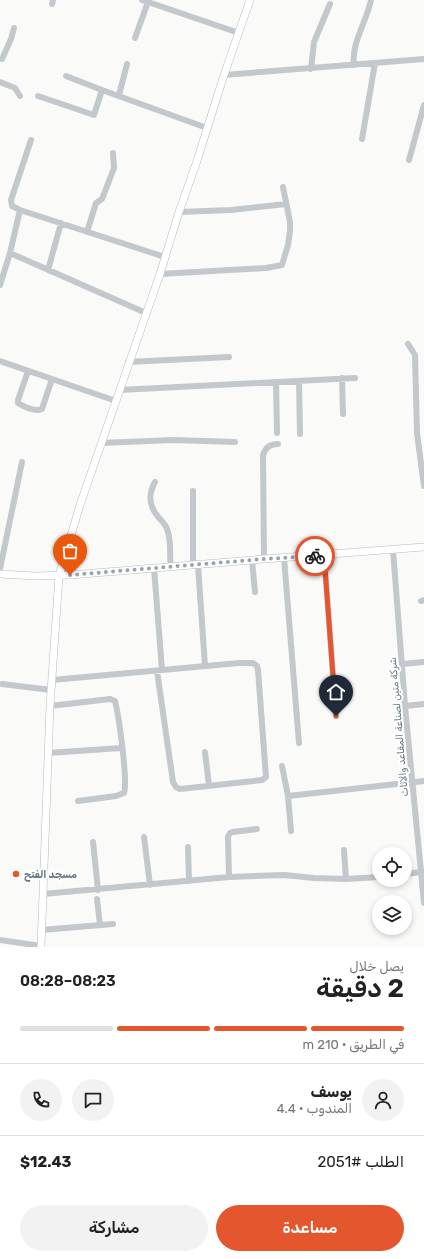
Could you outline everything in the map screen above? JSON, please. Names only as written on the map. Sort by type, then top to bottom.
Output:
[{"type":"main road","points":[[41,947],[50,706],[59,576],[71,531],[128,362],[160,274],[224,75],[250,0]]},
{"type":"main road","points":[[0,574],[21,576],[59,576],[424,547]]},
{"type":"street","points":[[354,65],[353,59],[355,47],[371,0]]},
{"type":"street","points":[[135,38],[145,1],[239,33]]},
{"type":"street","points":[[311,69],[314,42],[330,4]]},
{"type":"street","points":[[1,61],[11,39],[14,28]]},
{"type":"street","points":[[224,75],[424,60]]},
{"type":"street","points":[[119,95],[127,64]]},
{"type":"street","points":[[362,139],[375,64]]},
{"type":"street","points":[[66,76],[208,128]]},
{"type":"street","points":[[0,82],[16,88],[20,96]]},
{"type":"street","points":[[38,96],[94,115],[102,90]]},
{"type":"street","points":[[409,160],[424,105]]},
{"type":"street","points":[[31,140],[11,200],[12,206],[20,210],[165,257]]},
{"type":"street","points":[[87,232],[96,203],[102,199],[114,168],[113,153]]},
{"type":"street","points":[[160,274],[266,268],[282,265],[288,245],[290,231],[290,222],[283,186]]},
{"type":"street","points":[[179,212],[231,210],[286,204]]},
{"type":"street","points":[[0,285],[10,253],[20,210]]},
{"type":"street","points":[[48,270],[61,223]]},
{"type":"street","points":[[10,253],[146,313]]},
{"type":"street","points":[[408,344],[415,355],[417,433],[424,486]]},
{"type":"street","points":[[128,362],[229,357]]},
{"type":"street","points":[[0,361],[116,401]]},
{"type":"street","points":[[28,371],[18,403],[36,410],[42,409],[52,379]]},
{"type":"street","points":[[342,378],[343,414]]},
{"type":"street","points":[[119,390],[355,378]]},
{"type":"street","points":[[299,381],[300,434]]},
{"type":"street","points":[[276,382],[277,433]]},
{"type":"street","points":[[101,443],[173,440],[235,442]]},
{"type":"street","points":[[264,559],[263,455],[265,449],[269,446],[278,444]]},
{"type":"street","points":[[0,569],[22,462]]},
{"type":"street","points":[[155,482],[150,491],[150,501],[156,515],[165,524],[168,530],[171,567]]},
{"type":"street","points":[[193,491],[195,565],[205,666]]},
{"type":"street","name":"شركة متين لصناعة المقاعد والاثاث","points":[[393,550],[405,706],[424,903]]},
{"type":"street","points":[[324,555],[336,716]]},
{"type":"street","points":[[284,558],[298,742]]},
{"type":"street","points":[[252,560],[255,592]]},
{"type":"street","points":[[52,680],[159,671],[253,662],[257,666],[266,777],[262,780],[180,789],[176,787],[173,782],[159,671],[154,568]]},
{"type":"street","points":[[402,664],[424,662]]},
{"type":"street","points":[[2,684],[52,690]]},
{"type":"street","points":[[50,706],[112,699],[115,701],[126,786],[124,793],[116,796],[78,801]]},
{"type":"street","points":[[405,706],[424,704]]},
{"type":"street","points":[[48,753],[122,748]]},
{"type":"street","points":[[206,752],[209,786]]},
{"type":"street","points":[[282,766],[288,796],[291,831]]},
{"type":"street","points":[[288,796],[424,781]]},
{"type":"street","points":[[230,877],[228,837],[230,833],[257,830]]},
{"type":"street","points":[[144,837],[150,885]]},
{"type":"street","points":[[93,842],[98,890]]},
{"type":"street","points":[[188,847],[189,881]]},
{"type":"street","points":[[344,850],[346,879]]},
{"type":"street","points":[[412,873],[422,872]]},
{"type":"street","points":[[43,894],[230,877],[284,874],[314,878],[346,879],[372,877]]},
{"type":"street","points":[[98,899],[100,925]]},
{"type":"street","points":[[41,930],[113,924]]},
{"type":"street","points":[[0,940],[41,947]]},
{"type":"way so far","points":[[70,575],[315,556]]},
{"type":"place","name":"مسجد الفتح","points":[[16,874]]},
{"type":"route","points":[[315,556],[324,555],[336,716]]}]
